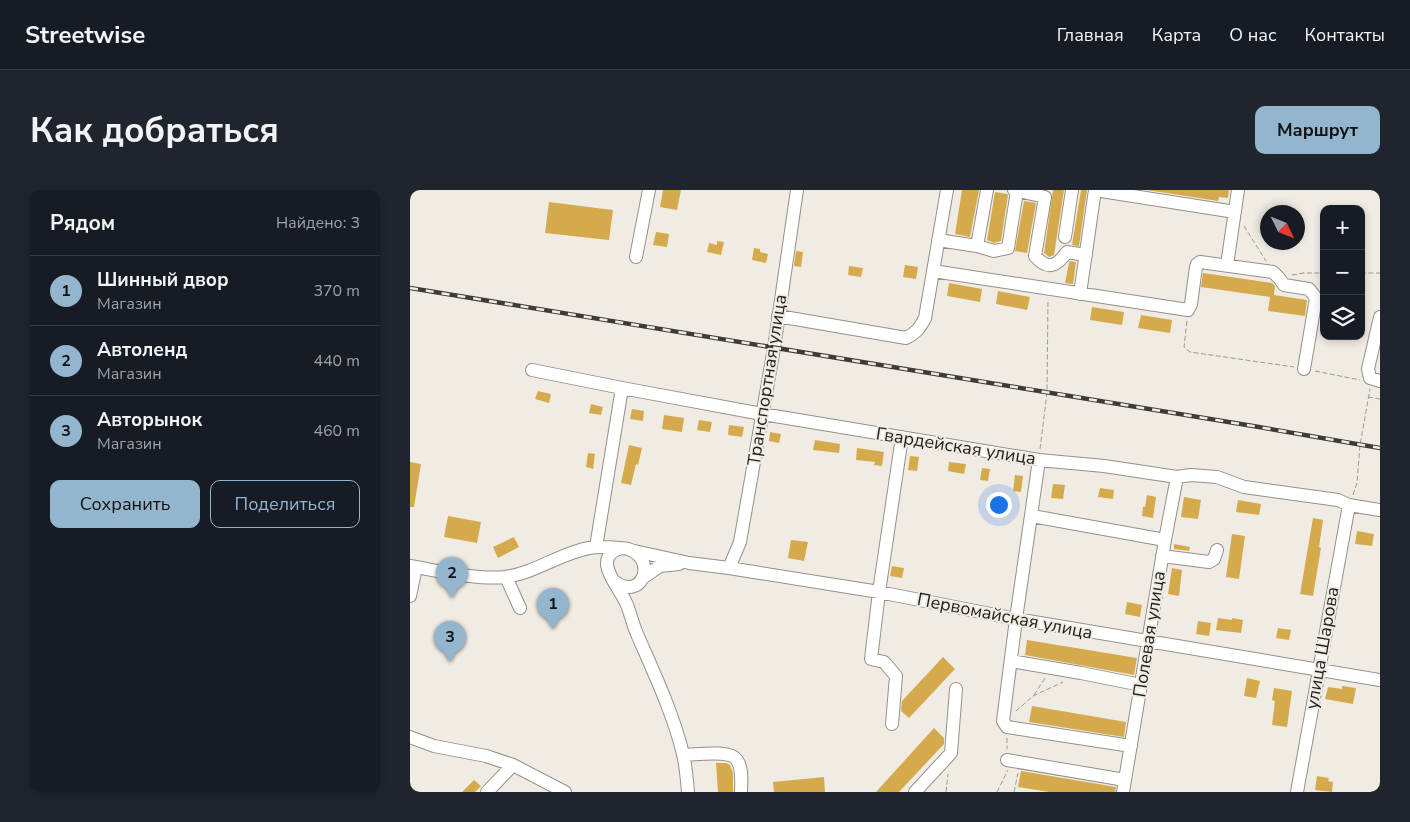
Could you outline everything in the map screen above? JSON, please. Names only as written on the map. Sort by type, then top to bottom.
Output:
[{"type":"street","points":[[636,257],[649,190]]},
{"type":"street","name":"Транспортная улица","points":[[728,568],[740,542],[797,190]]},
{"type":"street","points":[[778,316],[906,338],[913,334],[921,328],[925,318],[947,190]]},
{"type":"street","points":[[977,246],[987,190]]},
{"type":"street","points":[[938,240],[977,246],[994,251],[1008,248],[1016,190],[1045,196],[1035,256],[1041,262],[1051,265],[1060,262],[1067,252],[1086,255]]},
{"type":"street","points":[[1065,238],[1072,190]]},
{"type":"street","points":[[1080,294],[1095,190],[1235,212]]},
{"type":"street","points":[[1227,265],[1238,190]]},
{"type":"street","points":[[933,271],[1188,310],[1191,304],[1197,264],[1200,262],[1227,265],[1276,275],[1284,285],[1308,289],[1316,298],[1304,369]]},
{"type":"street","points":[[1374,380],[1368,369],[1380,317]]},
{"type":"street","name":"Гвардейская улица","points":[[532,370],[762,414],[1039,460],[1104,466],[1177,477],[1192,475],[1216,477],[1244,487],[1338,500],[1349,505],[1380,510]]},
{"type":"street","points":[[596,547],[622,388]]},
{"type":"street","points":[[892,724],[896,676],[884,662],[871,659],[902,437]]},
{"type":"street","points":[[1039,460],[1016,619],[1005,724],[1131,746]]},
{"type":"street","name":"Полевая улица","points":[[1124,786],[1177,477]]},
{"type":"street","name":"улица Шарова","points":[[1296,792],[1349,505]]},
{"type":"street","points":[[1032,516],[1165,540]]},
{"type":"street","name":"Первомайская улица","points":[[413,566],[474,576],[506,576],[517,574],[576,551],[596,547],[625,549],[689,563],[879,592],[1016,619],[1380,680]]},
{"type":"street","points":[[634,627],[635,595],[641,580],[645,570],[643,562],[638,556],[625,549],[613,551],[608,557],[607,563],[612,576],[621,587],[633,587],[641,580],[660,566],[689,563]]},
{"type":"street","points":[[1162,556],[1210,562],[1214,559],[1217,550]]},
{"type":"street","points":[[558,559],[574,555],[591,554],[603,562],[612,576],[628,607],[634,627],[661,691],[683,755],[688,792]]},
{"type":"street","points":[[410,591],[413,566]]},
{"type":"street","points":[[506,576],[520,608]]},
{"type":"street","points":[[1011,661],[1141,684]]},
{"type":"street","points":[[915,792],[951,753],[956,689]]},
{"type":"street","points":[[410,737],[434,746],[486,756],[512,765],[565,792]]},
{"type":"street","points":[[683,755],[731,755],[737,760],[740,767],[741,792]]},
{"type":"street","points":[[1013,761],[1124,786]]},
{"type":"street","points":[[487,792],[512,765]]},
{"type":"path","points":[[1235,212],[1276,275],[1320,273]]},
{"type":"path","points":[[1365,273],[1380,273]]},
{"type":"path","points":[[1039,460],[1047,392],[1048,289]]},
{"type":"path","points":[[1188,310],[1184,347],[1190,352],[1374,380],[1368,397],[1360,445],[1357,483],[1349,505]]},
{"type":"path","points":[[1368,397],[1380,399]]},
{"type":"path","points":[[1014,792],[1013,761],[1005,724],[1033,696],[1051,667]]},
{"type":"path","points":[[1033,696],[1065,680]]},
{"type":"path","points":[[997,792],[1013,761]]},
{"type":"building","points":[[663,190],[681,190],[677,210],[660,207]]},
{"type":"building","points":[[962,190],[979,190],[970,237],[955,234]]},
{"type":"building","points":[[1053,190],[1064,190],[1054,255],[1049,257],[1044,253]]},
{"type":"building","points":[[1081,190],[1087,190],[1079,246],[1072,245]]},
{"type":"building","points":[[1147,190],[1229,190],[1228,198],[1219,197],[1218,201]]},
{"type":"building","points":[[995,192],[1008,195],[1001,241],[994,243],[987,240]]},
{"type":"building","points":[[1024,201],[1036,203],[1027,253],[1015,251]]},
{"type":"building","points":[[549,202],[613,210],[609,240],[545,233]]},
{"type":"building","points":[[656,232],[669,234],[667,247],[653,245]]},
{"type":"building","points":[[717,241],[724,242],[721,255],[707,252],[709,243],[717,245]]},
{"type":"building","points":[[754,248],[768,254],[766,263],[752,260]]},
{"type":"building","points":[[796,251],[803,252],[801,267],[794,266]]},
{"type":"building","points":[[1070,261],[1076,262],[1073,284],[1065,283]]},
{"type":"building","points":[[905,265],[918,267],[916,279],[903,277]]},
{"type":"building","points":[[849,266],[863,268],[861,277],[848,275]]},
{"type":"building","points":[[1203,273],[1272,283],[1275,286],[1274,295],[1307,300],[1305,316],[1268,311],[1270,297],[1201,287]]},
{"type":"building","points":[[949,283],[982,289],[980,302],[947,296]]},
{"type":"building","points":[[998,291],[1030,297],[1027,310],[996,304]]},
{"type":"building","points":[[1092,307],[1124,312],[1122,325],[1090,320]]},
{"type":"building","points":[[1141,315],[1172,320],[1170,333],[1138,328]]},
{"type":"building","points":[[538,391],[551,394],[549,403],[535,399]]},
{"type":"building","points":[[591,404],[603,407],[601,415],[589,413]]},
{"type":"building","points":[[632,409],[644,411],[643,421],[630,419]]},
{"type":"building","points":[[664,415],[684,418],[682,432],[662,429]]},
{"type":"building","points":[[699,420],[712,422],[710,432],[697,430]]},
{"type":"building","points":[[729,425],[744,427],[742,437],[728,435]]},
{"type":"building","points":[[770,432],[781,434],[779,443],[769,441]]},
{"type":"building","points":[[815,440],[840,444],[839,453],[813,450]]},
{"type":"building","points":[[629,445],[642,448],[631,485],[621,483]]},
{"type":"building","points":[[857,448],[884,452],[882,466],[874,465],[875,462],[856,460]]},
{"type":"building","points":[[588,453],[595,454],[593,469],[586,467]]},
{"type":"building","points":[[910,456],[919,457],[917,471],[908,470]]},
{"type":"building","points":[[410,462],[421,464],[414,507],[410,507]]},
{"type":"building","points":[[949,462],[966,464],[964,474],[948,471]]},
{"type":"building","points":[[982,468],[990,469],[988,481],[980,480]]},
{"type":"building","points":[[1015,475],[1023,476],[1021,492],[1013,491]]},
{"type":"building","points":[[1053,484],[1065,485],[1063,499],[1051,498]]},
{"type":"building","points":[[1100,488],[1114,490],[1113,499],[1098,497]]},
{"type":"building","points":[[1147,495],[1156,497],[1153,518],[1142,516]]},
{"type":"building","points":[[1184,497],[1201,500],[1198,519],[1181,517]]},
{"type":"building","points":[[1238,500],[1261,504],[1259,515],[1236,512]]},
{"type":"building","points":[[448,516],[481,522],[477,543],[444,537]]},
{"type":"building","points":[[1313,518],[1323,520],[1319,547],[1321,548],[1313,596],[1300,594]]},
{"type":"building","points":[[1357,531],[1374,534],[1372,546],[1355,544]]},
{"type":"building","points":[[1232,534],[1245,536],[1239,579],[1226,577]]},
{"type":"building","points":[[514,537],[519,547],[498,558],[493,547]]},
{"type":"building","points":[[791,540],[808,542],[804,561],[788,558]]},
{"type":"building","points":[[1174,544],[1190,547],[1189,551],[1174,549]]},
{"type":"building","points":[[892,566],[904,568],[902,578],[890,576]]},
{"type":"building","points":[[1172,568],[1182,570],[1179,596],[1168,594]]},
{"type":"building","points":[[1127,602],[1142,605],[1140,617],[1125,614]]},
{"type":"building","points":[[1218,618],[1243,620],[1241,633],[1216,630]]},
{"type":"building","points":[[1198,621],[1211,623],[1209,636],[1196,634]]},
{"type":"building","points":[[1278,628],[1291,630],[1289,640],[1276,638]]},
{"type":"building","points":[[1027,640],[1137,658],[1134,675],[1025,655]]},
{"type":"building","points":[[943,657],[955,669],[909,718],[901,711],[902,701]]},
{"type":"building","points":[[1247,678],[1260,681],[1256,698],[1244,696]]},
{"type":"building","points":[[1342,686],[1356,688],[1353,704],[1325,699],[1328,687],[1342,689]]},
{"type":"building","points":[[1274,688],[1292,691],[1287,727],[1272,725],[1275,701],[1272,700]]},
{"type":"building","points":[[1032,706],[1126,722],[1124,737],[1029,722]]},
{"type":"building","points":[[934,728],[944,738],[944,744],[899,792],[876,792]]},
{"type":"building","points":[[716,763],[730,765],[733,773],[733,792],[718,792]]},
{"type":"building","points":[[1021,771],[1116,787],[1115,792],[1049,792],[1018,787]]},
{"type":"building","points":[[1317,776],[1329,778],[1328,781],[1333,782],[1332,792],[1315,790]]},
{"type":"building","points":[[824,777],[825,792],[774,792],[773,782]]},
{"type":"building","points":[[474,780],[481,786],[475,792],[462,792]]},
{"type":"railway","points":[[410,288],[1380,448]]},
{"type":"place","name":"Автоленд","points":[[452,598]]},
{"type":"place","name":"Шинный двор","points":[[553,629]]},
{"type":"place","name":"Авторынок","points":[[450,662]]}]
